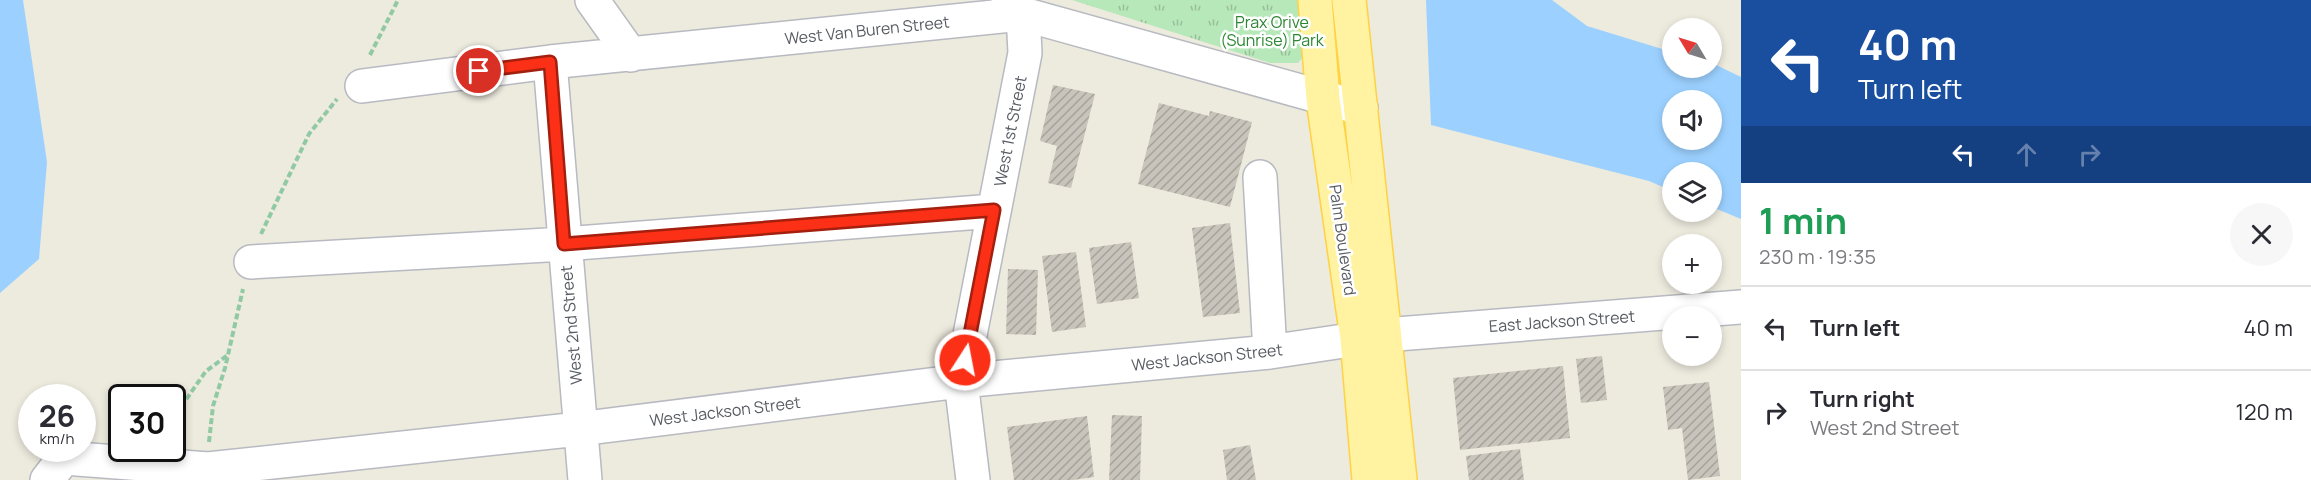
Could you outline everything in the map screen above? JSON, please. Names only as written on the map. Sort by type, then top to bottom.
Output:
[{"type":"main road","name":"Palm Boulevard","points":[[1315,0],[1323,99],[1400,480]]},
{"type":"main road","name":"Palm Boulevard","points":[[1349,0],[1361,108],[1370,337],[1369,480]]},
{"type":"street","points":[[592,0],[631,55]]},
{"type":"street","name":"West Van Buren Street","points":[[362,86],[1015,7],[1323,99],[1361,108]]},
{"type":"street","name":"West 1st Street","points":[[973,480],[961,381],[1025,53],[1015,7]]},
{"type":"street","name":"West 2nd Street","points":[[550,62],[585,480]]},
{"type":"street","points":[[1260,177],[1270,352]]},
{"type":"street","points":[[251,262],[564,244],[994,210]]},
{"type":"street","name":"East Jackson Street","points":[[1370,337],[1741,308]]},
{"type":"street","name":"West Jackson Street","points":[[56,469],[208,469],[579,429],[961,381],[1270,352],[1370,337]]},
{"type":"path","points":[[186,400],[206,371],[228,354]]},
{"type":"green space","name":"Prax Orive (Sunrise) Park","points":[[1072,0],[1306,0],[1312,46],[1298,63],[1270,63]]},
{"type":"water","points":[[0,0],[23,0],[47,162],[39,259],[0,293]]},
{"type":"water","points":[[1426,0],[1552,0],[1587,26],[1662,49],[1662,78],[1722,78],[1722,68],[1741,77],[1741,219],[1722,211],[1722,162],[1662,162],[1662,187],[1649,181],[1431,125]]},
{"type":"building","points":[[1053,85],[1095,94],[1071,188],[1048,183],[1057,146],[1040,141]]},
{"type":"building","points":[[1159,103],[1209,116],[1210,111],[1252,122],[1230,207],[1138,184]]},
{"type":"building","points":[[1230,223],[1240,313],[1203,317],[1192,228]]},
{"type":"building","points":[[1131,242],[1139,298],[1097,304],[1089,248]]},
{"type":"building","points":[[1076,252],[1086,327],[1052,332],[1042,256]]},
{"type":"building","points":[[1008,269],[1038,270],[1036,335],[1006,334]]},
{"type":"building","points":[[1602,356],[1607,400],[1581,403],[1576,359]]},
{"type":"building","points":[[1563,366],[1570,438],[1460,450],[1453,378]]},
{"type":"building","points":[[1709,382],[1720,476],[1688,480],[1682,428],[1668,430],[1663,387]]},
{"type":"building","points":[[1112,415],[1142,416],[1140,480],[1109,480]]},
{"type":"building","points":[[1087,416],[1094,477],[1073,480],[1014,480],[1007,427]]},
{"type":"building","points":[[1250,445],[1256,480],[1227,480],[1223,450]]},
{"type":"building","points":[[1520,449],[1524,480],[1469,480],[1466,456]]},
{"type":"route","points":[[479,71],[550,62],[564,244],[994,210],[965,360]]}]
